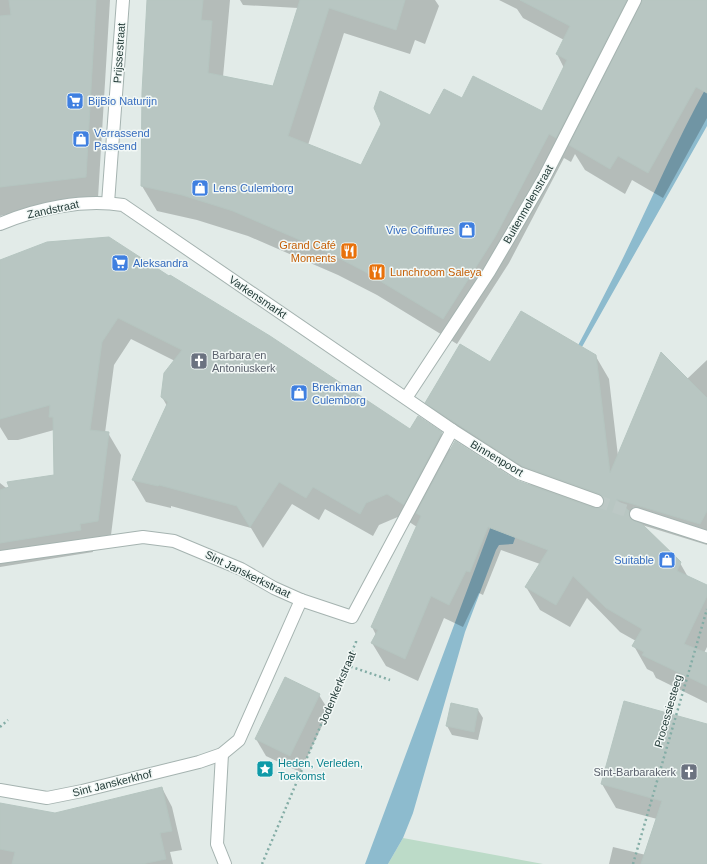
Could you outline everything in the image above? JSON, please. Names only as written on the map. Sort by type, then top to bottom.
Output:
[{"type":"street","name":"Prijssestraat","points":[[108,203],[123,0]]},
{"type":"street","name":"Buitenmolenstraat","points":[[406,398],[488,272],[544,178],[635,0]]},
{"type":"street","name":"Zandstraat","points":[[0,224],[20,216],[86,202],[108,203]]},
{"type":"street","name":"Varkensmarkt","points":[[108,203],[123,205],[406,398]]},
{"type":"street","name":"Binnenpoort","points":[[406,398],[452,430],[519,473],[597,501]]},
{"type":"street","points":[[352,617],[452,430]]},
{"type":"street","points":[[636,514],[707,537]]},
{"type":"street","name":"Sint Janskerkstraat","points":[[0,557],[144,537],[174,542],[241,569],[274,588],[301,600],[352,617]]},
{"type":"street","name":"Sint Janskerkhof","points":[[0,790],[47,798],[199,762],[222,754],[238,740],[301,600]]},
{"type":"street","points":[[222,754],[217,844],[225,864]]},
{"type":"path","name":"Processiesteeg","points":[[633,864],[707,609]]},
{"type":"path","name":"Jodenkerkstraat","points":[[262,864],[356,642],[352,617]]},
{"type":"path","points":[[346,665],[390,680]]},
{"type":"path","points":[[0,727],[8,720]]},
{"type":"green space","points":[[403,838],[543,864],[388,864]]},
{"type":"water","points":[[707,86],[707,126],[522,453],[615,274],[683,132]]},
{"type":"water","points":[[507,483],[531,492],[513,544],[499,545],[496,550],[465,632],[413,813],[403,838],[388,864],[365,864]]},
{"type":"building","points":[[9,0],[96,0],[86,177],[0,187],[0,16],[11,15]]},
{"type":"building","points":[[147,0],[203,0],[201,20],[212,21],[208,73],[273,86],[300,0],[405,0],[396,30],[329,8],[288,136],[361,165],[381,124],[374,108],[380,91],[430,115],[444,89],[462,98],[473,76],[542,111],[567,60],[556,54],[570,26],[520,0],[627,0],[556,138],[549,134],[495,237],[443,319],[362,270],[323,250],[233,211],[182,195],[141,186],[142,92]]},
{"type":"building","points":[[642,0],[707,0],[707,93],[696,87],[648,173],[618,156],[610,169],[569,145]]},
{"type":"building","points":[[109,237],[169,276],[170,275],[270,336],[410,429],[418,416],[442,432],[404,505],[387,494],[366,503],[360,514],[313,487],[306,498],[279,482],[250,527],[237,506],[159,485],[132,480],[168,402],[161,397],[164,373],[182,350],[118,318],[102,342],[90,430],[109,432],[98,521],[80,524],[81,530],[0,543],[0,490],[9,487],[7,482],[54,475],[53,417],[49,417],[50,405],[0,419],[0,260],[47,242]]},
{"type":"building","points":[[521,311],[596,355],[610,473],[661,352],[707,398],[707,511],[700,524],[616,499],[629,511],[631,519],[642,524],[681,562],[677,571],[707,585],[707,596],[684,644],[707,653],[707,686],[642,655],[644,652],[632,646],[642,629],[606,608],[573,576],[556,605],[525,587],[548,550],[488,527],[470,572],[466,571],[449,605],[431,596],[405,659],[371,643],[378,630],[371,627],[421,516],[416,513],[455,441],[516,480],[594,508],[599,508],[604,504],[604,499],[600,494],[522,466],[425,403],[460,344],[490,362]]},
{"type":"building","points":[[285,677],[320,694],[290,756],[255,739]]},
{"type":"building","points":[[624,701],[707,724],[707,864],[641,864],[662,801],[601,784]]},
{"type":"building","points":[[451,703],[478,709],[474,732],[446,726]]},
{"type":"building","points":[[162,787],[172,831],[160,833],[166,859],[142,864],[12,864],[15,852],[0,849],[0,803],[55,813]]},
{"type":"tunnel","points":[[597,501],[636,514]]},
{"type":"place","name":"BijBio Naturijn","points":[[75,101]]},
{"type":"place","name":"Verrassend Passend","points":[[81,139]]},
{"type":"place","name":"Lens Culemborg","points":[[200,188]]},
{"type":"place","name":"Vive Coiffures","points":[[467,230]]},
{"type":"place","name":"Grand Café Moments","points":[[349,251]]},
{"type":"place","name":"Aleksandra","points":[[120,263]]},
{"type":"place","name":"Lunchroom Saleya","points":[[377,272]]},
{"type":"place","name":"Barbara en Antoniuskerk","points":[[199,361]]},
{"type":"place","name":"Brenkman Culemborg","points":[[299,393]]},
{"type":"place","name":"Suitable","points":[[667,560]]},
{"type":"place","name":"Heden, Verleden, Toekomst","points":[[265,769]]},
{"type":"place","name":"Sint-Barbarakerk","points":[[689,772]]}]
